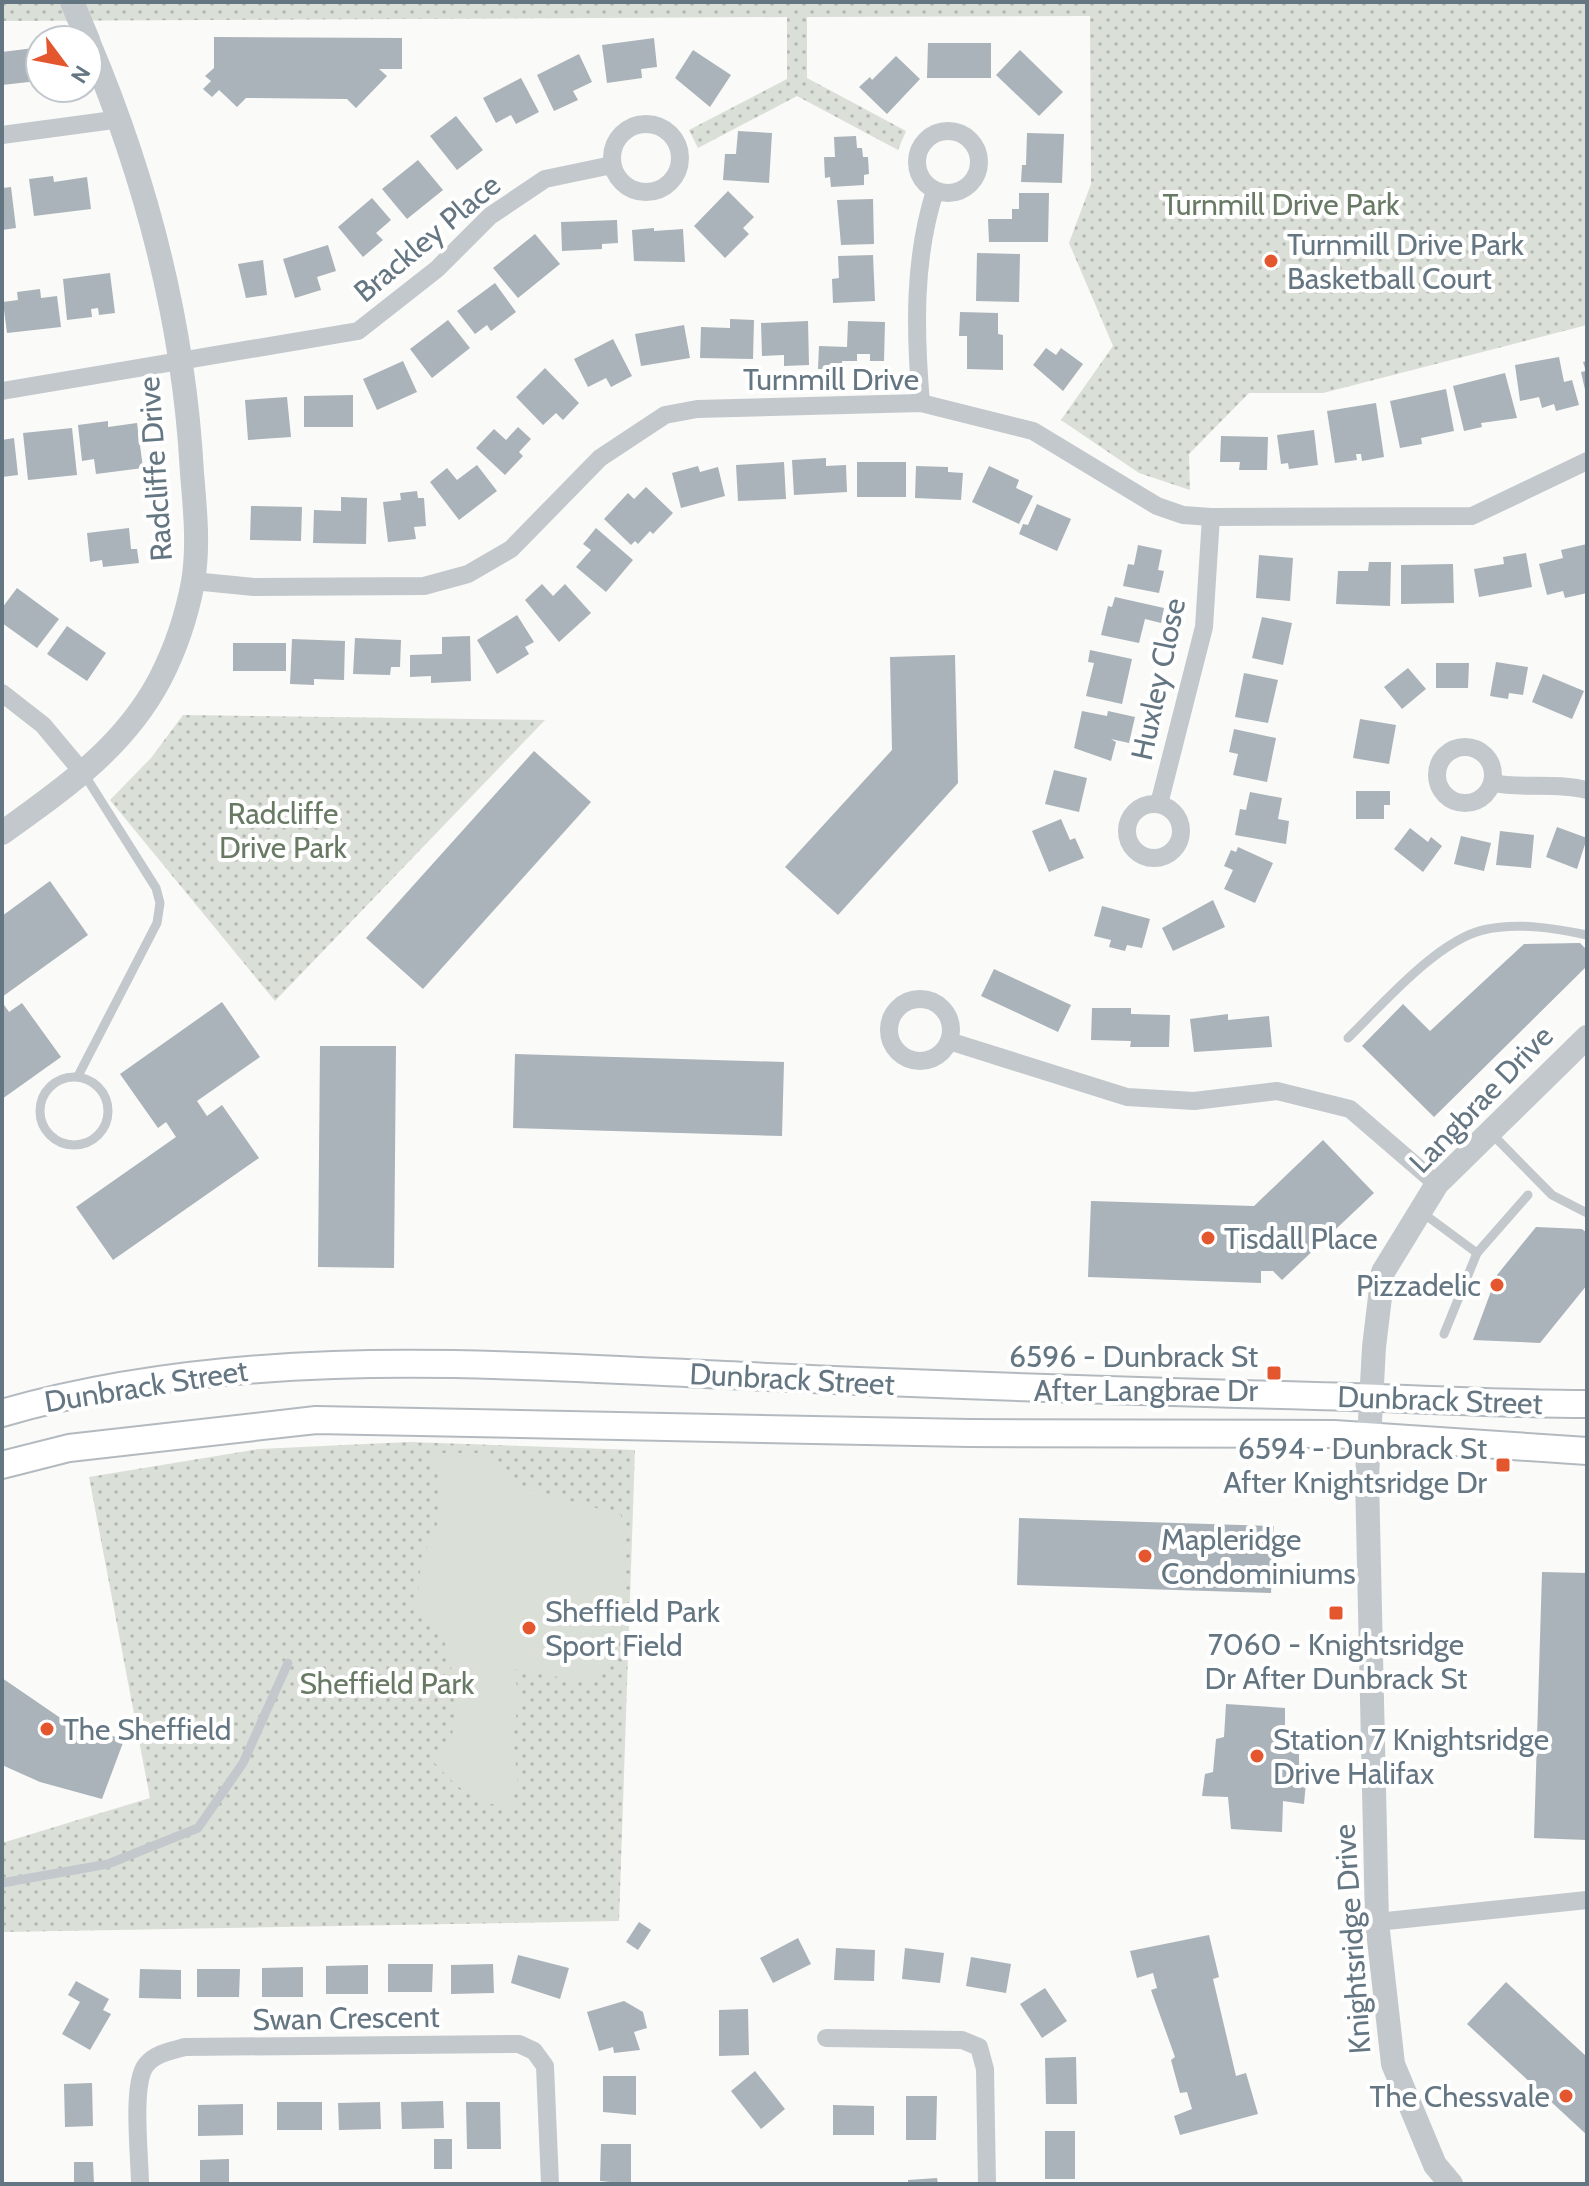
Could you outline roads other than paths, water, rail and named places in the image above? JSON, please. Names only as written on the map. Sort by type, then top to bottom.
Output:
[{"type":"main road","name":"Dunbrack Street","points":[[2,1413],[50,1399],[201,1372],[328,1363],[1587,1404]]},
{"type":"main road","name":"Dunbrack Street","points":[[2,1465],[69,1448],[316,1420],[953,1432],[1369,1435],[1587,1451]]},
{"type":"street","name":"Radcliffe Drive","points":[[72,2],[81,24]]},
{"type":"street","name":"Radcliffe Drive","points":[[2,833],[84,774],[136,719],[161,679],[179,633],[193,581],[196,533],[193,477],[180,361],[146,196],[104,78]]},
{"type":"street","points":[[2,135],[121,119]]},
{"type":"street","name":"Brackley Place","points":[[2,391],[358,331],[437,269],[490,216],[545,179],[612,165]]},
{"type":"street","points":[[921,403],[915,341],[919,270],[924,226],[935,191]]},
{"type":"street","name":"Turnmill Drive","points":[[193,581],[254,587],[424,586],[468,574],[511,549],[600,458],[665,415],[697,409],[921,403],[1033,431],[1157,506],[1183,515],[1211,517],[1472,516],[1587,461]]},
{"type":"street","name":"Huxley Close","points":[[1159,804],[1204,627],[1211,517]]},
{"type":"street","points":[[2,693],[43,725],[84,774]]},
{"type":"street","points":[[1492,783],[1523,786],[1564,784],[1587,790]]},
{"type":"street","name":"Langbrae Drive","points":[[1369,1435],[1383,1272],[1437,1184],[1587,1037]]},
{"type":"street","points":[[949,1041],[1127,1097],[1194,1101],[1277,1091],[1350,1109],[1437,1184]]},
{"type":"street","name":"Knightsridge Drive","points":[[1369,1435],[1367,1477],[1377,1922],[1393,2064],[1435,2165],[1451,2184]]},
{"type":"street","points":[[1377,1922],[1587,1900]]},
{"type":"street","points":[[826,2038],[962,2040],[979,2047],[985,2069],[987,2184]]},
{"type":"street","name":"Swan Crescent","points":[[140,2184],[139,2084],[144,2067],[158,2054],[185,2047],[519,2044],[534,2051],[545,2066],[550,2184]]},
{"type":"lane","points":[[78,1076],[88,1079],[104,1094],[108,1115],[105,1125],[91,1141],[70,1145],[59,1142],[44,1128],[40,1107],[43,1096],[57,1081],[78,1076],[157,923],[160,903],[156,888],[84,774]]},
{"type":"lane","points":[[1348,1038],[1431,958],[1482,930],[1548,927],[1587,935]]},
{"type":"lane","points":[[1490,1132],[1552,1195],[1587,1213]]},
{"type":"lane","points":[[1444,1334],[1477,1253],[1528,1195]]},
{"type":"lane","points":[[1420,1211],[1477,1253]]},
{"type":"lane","points":[[2,1883],[108,1864],[198,1828],[243,1763],[288,1663]]},
{"type":"place","name":"Turnmill Drive Park Basketball Court","points":[[1271,261]]},
{"type":"place","name":"Tisdall Place","points":[[1208,1238]]},
{"type":"place","name":"Pizzadelic","points":[[1497,1285]]},
{"type":"place","name":"6596 - Dunbrack St After Langbrae Dr","points":[[1274,1373]]},
{"type":"place","name":"6594 - Dunbrack St After Knightsridge Dr","points":[[1503,1465]]},
{"type":"place","name":"Mapleridge Condominiums","points":[[1145,1556]]},
{"type":"place","name":"7060 - Knightsridge Dr After Dunbrack St","points":[[1336,1613]]},
{"type":"place","name":"Sheffield Park Sport Field","points":[[529,1628]]},
{"type":"place","name":"The Sheffield","points":[[47,1729]]},
{"type":"place","name":"Station 7 Knightsridge Drive Halifax","points":[[1257,1756]]},
{"type":"place","name":"The Chessvale","points":[[1566,2096]]},
{"type":"park label","name":"Turnmill Drive Park","points":[[1281,204]]},
{"type":"park label","name":"Radcliffe Drive Park","points":[[283,830]]},
{"type":"park label","name":"Sheffield Park","points":[[387,1683]]}]
